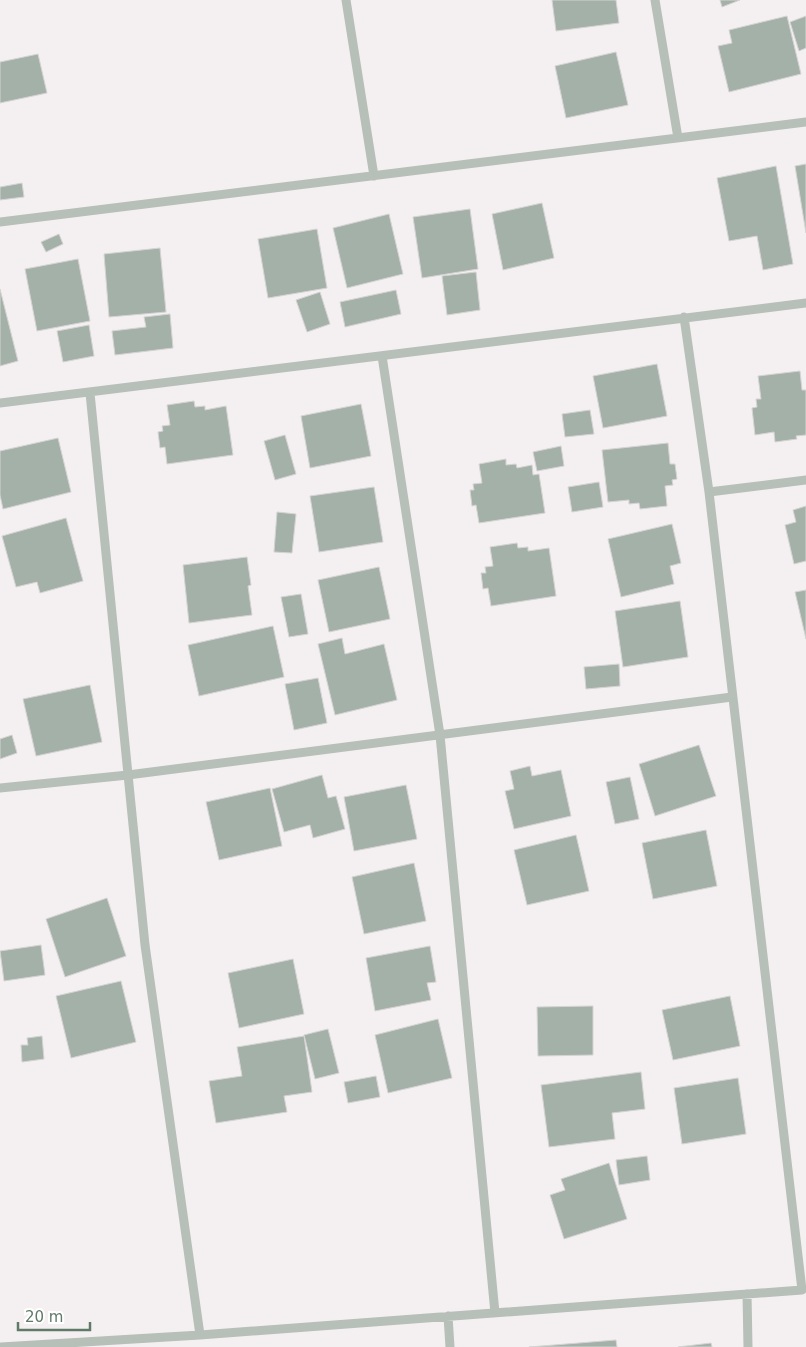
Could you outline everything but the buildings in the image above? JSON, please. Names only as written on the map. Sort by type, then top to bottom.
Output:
[{"type":"street","points":[[346,0],[374,176]]},
{"type":"street","points":[[655,0],[678,138]]},
{"type":"street","points":[[0,222],[806,122]]},
{"type":"street","points":[[0,403],[806,303]]},
{"type":"street","points":[[1,1347],[146,1343],[200,1335],[802,1290],[709,492],[684,317]]},
{"type":"street","points":[[382,356],[440,735],[495,1313]]},
{"type":"street","points":[[90,393],[144,945],[200,1335]]},
{"type":"street","points":[[709,492],[806,480]]},
{"type":"street","points":[[0,788],[128,775],[732,697]]},
{"type":"street","points":[[747,1294],[748,1347]]},
{"type":"street","points":[[448,1316],[450,1347]]}]
